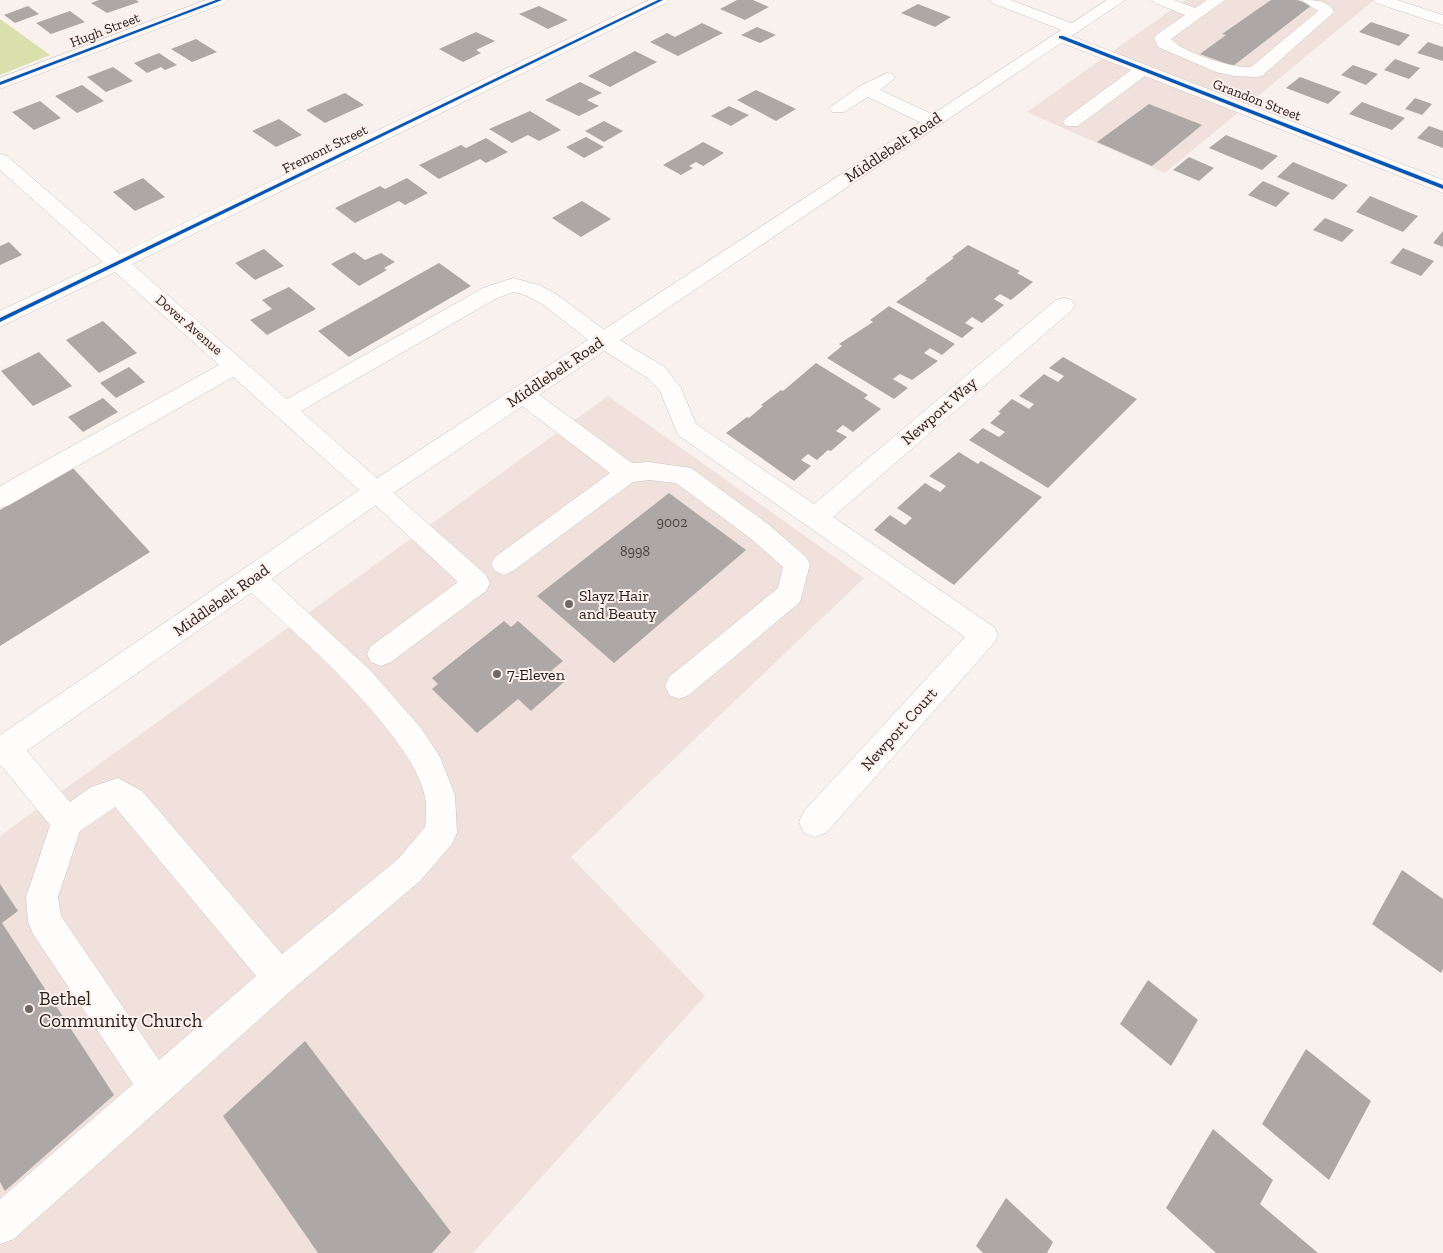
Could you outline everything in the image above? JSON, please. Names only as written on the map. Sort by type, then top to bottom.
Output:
[{"type":"street","name":"Hugh Street","points":[[0,84],[220,0]]},
{"type":"street","name":"Fremont Street","points":[[0,320],[661,0]]},
{"type":"street","name":"Grandon Street","points":[[997,0],[1143,69],[1443,187]]},
{"type":"street","name":"Middlebelt Road","points":[[3,750],[377,491],[1117,0]]},
{"type":"street","points":[[1160,0],[1197,14]]},
{"type":"street","points":[[1217,0],[1162,38],[1164,44],[1231,71],[1245,74],[1256,72],[1326,12],[1325,8],[1309,0]]},
{"type":"street","points":[[1381,0],[1443,20]]},
{"type":"street","points":[[1072,122],[1143,69]]},
{"type":"street","points":[[838,108],[887,78]]},
{"type":"street","points":[[866,90],[932,121]]},
{"type":"street","name":"Dover Avenue","points":[[0,160],[377,491],[477,583],[381,654]]},
{"type":"street","points":[[285,410],[490,293],[513,285],[532,290],[549,299],[602,340],[657,373],[670,388],[686,429],[815,518]]},
{"type":"street","name":"Newport Way","points":[[815,518],[1064,305]]},
{"type":"street","points":[[0,498],[235,366]]},
{"type":"street","points":[[522,394],[627,474]]},
{"type":"street","points":[[504,564],[627,474],[649,471],[682,475],[759,531],[797,564],[790,594],[679,686]]},
{"type":"street","name":"Newport Court","points":[[815,518],[984,635],[815,822]]},
{"type":"street","points":[[0,1225],[280,978],[408,870],[441,833],[440,796],[422,754],[389,711],[319,639],[253,578]]},
{"type":"street","points":[[3,750],[67,822]]},
{"type":"street","points":[[156,1087],[45,922],[42,897],[67,822],[102,797],[118,792],[131,801],[280,978]]},
{"type":"shaded area","points":[[1185,0],[1374,0],[1165,173],[1027,112]]},
{"type":"shaded area","points":[[608,396],[864,578],[571,857],[705,996],[473,1253],[0,1253],[0,836]]},
{"type":"green space","points":[[0,19],[50,55],[0,75]]},
{"type":"building","points":[[99,0],[136,0],[139,2],[107,13],[91,3]]},
{"type":"building","points":[[737,0],[753,0],[769,7],[745,20],[720,9]]},
{"type":"building","points":[[1271,0],[1297,0],[1312,5],[1233,66],[1200,54],[1226,35],[1222,34]]},
{"type":"building","points":[[918,4],[951,17],[935,27],[901,13]]},
{"type":"building","points":[[28,6],[39,14],[15,23],[4,15]]},
{"type":"building","points":[[539,6],[568,20],[548,29],[519,14]]},
{"type":"building","points":[[70,11],[85,22],[51,34],[36,23]]},
{"type":"building","points":[[1371,22],[1410,35],[1399,46],[1359,32]]},
{"type":"building","points":[[702,23],[723,33],[678,56],[650,42],[667,33],[675,37]]},
{"type":"building","points":[[757,27],[776,35],[760,43],[741,35]]},
{"type":"building","points":[[476,32],[495,41],[476,50],[481,53],[463,62],[439,49]]},
{"type":"building","points":[[196,39],[217,52],[192,62],[171,49]]},
{"type":"building","points":[[1428,42],[1443,47],[1443,61],[1417,53]]},
{"type":"building","points":[[635,51],[657,62],[610,87],[588,76]]},
{"type":"building","points":[[159,53],[177,65],[165,70],[161,67],[147,73],[134,63]]},
{"type":"building","points":[[1395,59],[1420,68],[1409,79],[1384,70]]},
{"type":"building","points":[[1353,65],[1378,74],[1366,85],[1341,75]]},
{"type":"building","points":[[113,67],[133,81],[106,92],[87,77]]},
{"type":"building","points":[[1300,77],[1341,92],[1328,104],[1286,88]]},
{"type":"building","points":[[580,82],[602,93],[587,100],[599,106],[579,116],[545,100]]},
{"type":"building","points":[[82,85],[104,101],[77,113],[55,96]]},
{"type":"building","points":[[756,90],[796,109],[776,121],[737,100]]},
{"type":"building","points":[[345,93],[364,105],[325,123],[306,110]]},
{"type":"building","points":[[1415,98],[1432,104],[1422,115],[1405,109]]},
{"type":"building","points":[[40,101],[61,118],[34,130],[12,112]]},
{"type":"building","points":[[1362,102],[1405,118],[1392,130],[1349,114]]},
{"type":"building","points":[[1149,104],[1202,125],[1152,166],[1097,142]]},
{"type":"building","points":[[729,106],[749,115],[731,126],[711,116]]},
{"type":"building","points":[[530,111],[561,130],[539,141],[528,135],[512,143],[489,129]]},
{"type":"building","points":[[279,119],[302,135],[276,147],[252,131]]},
{"type":"building","points":[[604,121],[623,131],[604,142],[585,131]]},
{"type":"building","points":[[1429,126],[1443,131],[1443,148],[1417,138]]},
{"type":"building","points":[[1226,135],[1278,156],[1262,170],[1209,148]]},
{"type":"building","points":[[586,137],[604,147],[584,158],[566,147]]},
{"type":"building","points":[[486,138],[508,152],[486,163],[480,159],[439,179],[419,165],[461,145],[466,148]]},
{"type":"building","points":[[703,142],[724,153],[703,166],[696,162],[689,166],[693,168],[681,175],[663,165]]},
{"type":"building","points":[[1189,157],[1214,168],[1199,181],[1173,170]]},
{"type":"building","points":[[1293,162],[1348,185],[1333,200],[1277,177]]},
{"type":"building","points":[[143,178],[165,197],[135,211],[113,192]]},
{"type":"building","points":[[407,178],[428,193],[405,205],[399,201],[355,223],[335,208],[380,186],[385,189]]},
{"type":"building","points":[[1263,181],[1290,193],[1276,207],[1248,195]]},
{"type":"building","points":[[1370,196],[1418,216],[1403,232],[1356,212]]},
{"type":"building","points":[[582,201],[611,219],[581,237],[552,218]]},
{"type":"building","points":[[1325,218],[1354,230],[1342,242],[1313,230]]},
{"type":"building","points":[[1443,231],[1443,247],[1433,243]]},
{"type":"building","points":[[9,242],[22,255],[0,265],[0,246]]},
{"type":"building","points":[[968,245],[1020,271],[1017,273],[1033,282],[1011,300],[1000,294],[994,299],[1004,305],[982,323],[972,317],[965,323],[974,328],[962,338],[896,302],[927,280],[925,279],[954,258],[952,257]]},
{"type":"building","points":[[1403,248],[1434,261],[1421,276],[1390,263]]},
{"type":"building","points":[[264,249],[284,266],[255,280],[235,263]]},
{"type":"building","points":[[354,252],[365,260],[381,253],[395,262],[384,268],[387,270],[359,286],[331,264]]},
{"type":"building","points":[[439,263],[471,286],[349,357],[318,331]]},
{"type":"building","points":[[289,287],[316,309],[267,335],[250,320],[272,309],[262,300]]},
{"type":"building","points":[[889,306],[955,344],[942,355],[930,348],[924,353],[938,361],[912,380],[900,374],[893,379],[908,388],[894,399],[827,358],[842,346],[839,344],[873,322],[870,320]]},
{"type":"building","points":[[103,321],[137,353],[99,373],[66,340]]},
{"type":"building","points":[[39,352],[72,386],[33,406],[1,371]]},
{"type":"building","points":[[1063,357],[1137,399],[1048,488],[969,440],[983,428],[999,437],[1005,432],[990,423],[1001,413],[998,412],[1012,399],[1029,409],[1034,404],[1019,396],[1044,374],[1058,382],[1064,376],[1049,368]]},
{"type":"building","points":[[816,363],[868,395],[864,398],[881,409],[853,432],[843,425],[836,431],[847,437],[817,460],[808,454],[801,460],[811,466],[794,481],[726,433],[747,417],[749,418],[763,406],[761,405],[781,390],[783,391]]},
{"type":"building","points":[[129,367],[145,382],[116,398],[100,383]]},
{"type":"building","points":[[103,398],[118,412],[83,432],[68,417]]},
{"type":"building","points":[[959,452],[978,464],[981,461],[1042,497],[954,585],[874,530],[890,515],[905,525],[912,518],[897,508],[925,483],[940,492],[946,486],[929,476]]},
{"type":"building","points":[[73,468],[150,552],[0,646],[0,510]]},
{"type":"building","points":[[669,493],[746,550],[614,663],[537,596]]},
{"type":"building","name":"7-Eleven","points":[[504,621],[511,627],[518,621],[563,661],[552,670],[565,681],[531,711],[518,699],[477,733],[432,689],[438,684],[432,678]]},
{"type":"building","points":[[1402,870],[1443,899],[1443,969],[1441,973],[1372,924]]},
{"type":"building","name":"Bethel Community Church","points":[[0,884],[18,911],[2,923],[114,1095],[5,1191],[0,1182]]},
{"type":"building","points":[[1148,980],[1198,1020],[1171,1066],[1120,1024]]},
{"type":"building","points":[[305,1041],[451,1232],[432,1253],[318,1253],[223,1116]]},
{"type":"building","points":[[1306,1049],[1371,1101],[1329,1180],[1262,1124]]},
{"type":"building","points":[[1213,1129],[1273,1180],[1260,1204],[1318,1253],[1216,1253],[1166,1208]]},
{"type":"building","points":[[1006,1198],[1053,1242],[1047,1253],[983,1253],[976,1246]]},
{"type":"cycle path","points":[[0,84],[220,0]]},
{"type":"cycle path","points":[[0,320],[661,0]]},
{"type":"cycle path","points":[[1061,37],[1443,187]]},
{"type":"place","name":"Slayz Hair and Beauty","points":[[569,604]]},
{"type":"place","name":"7-Eleven","points":[[497,674]]},
{"type":"place","name":"Bethel Community Church","points":[[29,1009]]}]
